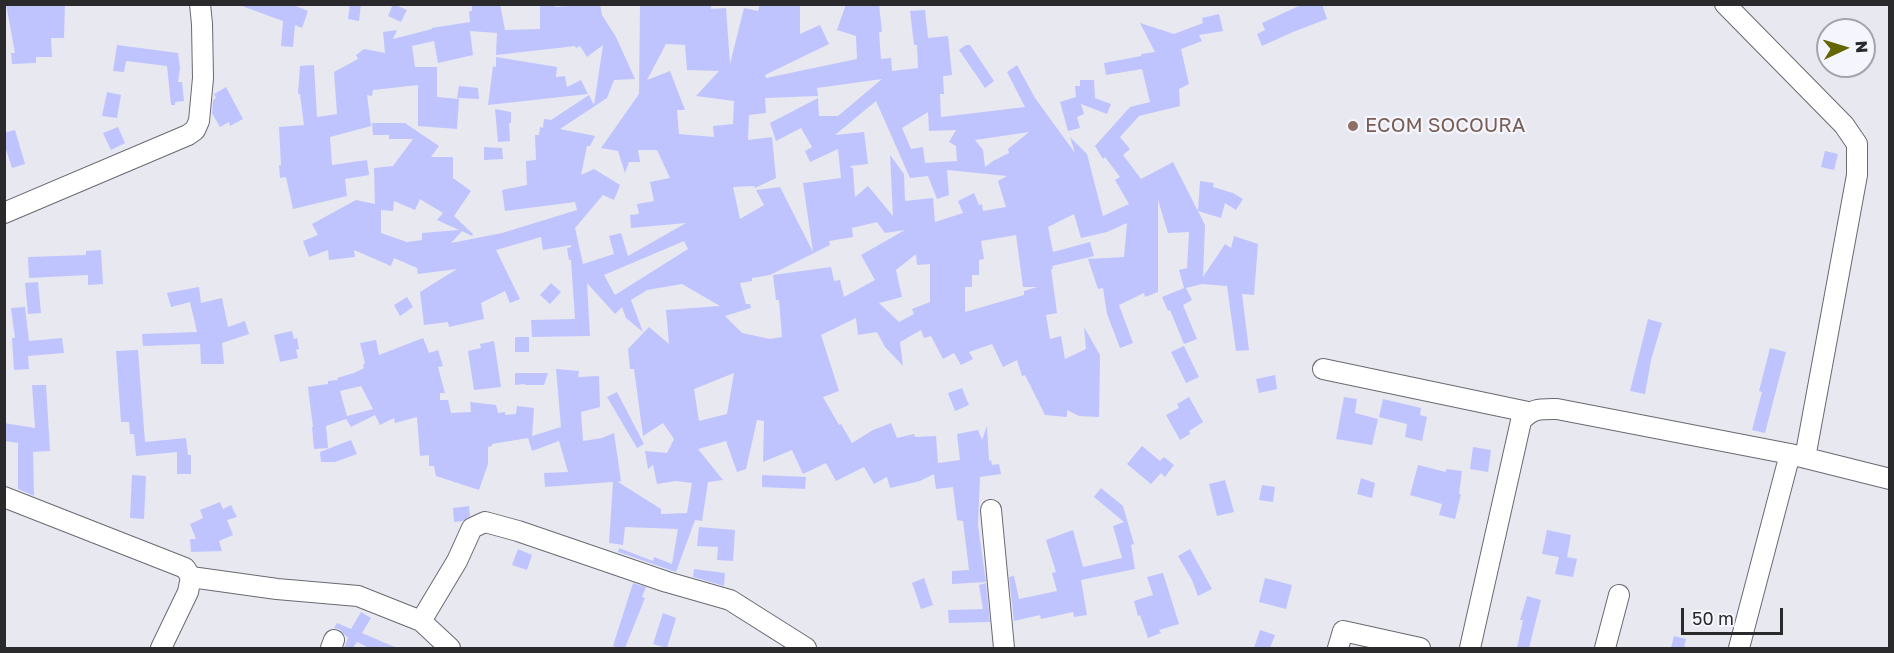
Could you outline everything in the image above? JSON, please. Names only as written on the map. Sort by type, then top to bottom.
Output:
[{"type":"street","points":[[4,213],[195,130],[200,121],[203,78],[200,4]]},
{"type":"street","points":[[1725,4],[1844,125],[1857,144],[1857,175],[1797,456],[1739,648]]},
{"type":"street","points":[[1323,369],[1528,412],[1557,409],[1797,456],[1890,479]]},
{"type":"street","points":[[1470,648],[1521,421],[1528,412]]},
{"type":"street","points":[[4,497],[185,568],[191,577],[188,592],[161,648]]},
{"type":"street","points":[[991,510],[1004,648]]},
{"type":"street","points":[[421,621],[458,561],[472,528],[485,522],[667,582],[730,600],[806,648]]},
{"type":"street","points":[[191,577],[277,589],[358,596],[421,621],[450,648]]},
{"type":"street","points":[[1605,648],[1619,595]]},
{"type":"street","points":[[1338,648],[1343,631],[1420,648]]},
{"type":"building","points":[[6,4],[65,4],[64,38],[51,38],[52,57],[36,57],[36,63],[12,64],[11,53],[15,53]]},
{"type":"building","points":[[242,4],[291,4],[308,11],[302,28],[295,25],[293,47],[281,46],[283,21],[242,6]]},
{"type":"building","points":[[350,4],[361,4],[359,21],[348,19]]},
{"type":"building","points":[[393,4],[407,10],[401,22],[388,16]]},
{"type":"building","points":[[472,4],[500,4],[505,30],[540,29],[540,4],[555,4],[555,7],[600,4],[602,15],[616,37],[635,79],[614,80],[607,98],[560,129],[595,136],[590,146],[587,146],[581,175],[594,169],[620,185],[614,200],[603,195],[575,228],[583,264],[614,254],[609,236],[621,233],[628,256],[686,223],[631,228],[630,215],[639,214],[637,204],[654,201],[650,182],[670,178],[657,150],[638,150],[640,162],[629,162],[625,173],[618,151],[601,148],[639,94],[640,6],[711,4],[711,9],[726,8],[730,64],[744,8],[758,11],[760,4],[800,4],[800,34],[820,25],[829,44],[765,75],[766,78],[857,59],[856,36],[837,30],[846,4],[879,4],[882,32],[879,32],[881,59],[891,58],[892,71],[918,68],[917,45],[914,45],[910,11],[925,10],[928,38],[948,36],[952,75],[943,76],[944,94],[940,94],[941,117],[1025,107],[1007,72],[1017,65],[1035,98],[1075,153],[1070,137],[1087,154],[1103,216],[1129,204],[1115,180],[1120,177],[1105,157],[1103,159],[1095,146],[1130,107],[1150,102],[1142,69],[1106,75],[1104,63],[1155,52],[1140,23],[1174,34],[1203,23],[1202,18],[1219,14],[1223,31],[1199,35],[1202,41],[1181,49],[1189,84],[1179,89],[1180,106],[1139,116],[1120,137],[1130,149],[1123,155],[1141,179],[1173,162],[1205,225],[1203,277],[1225,244],[1231,248],[1234,236],[1258,244],[1254,295],[1242,294],[1249,350],[1236,351],[1227,286],[1202,284],[1186,288],[1192,300],[1183,305],[1197,339],[1184,344],[1162,297],[1184,288],[1179,270],[1187,268],[1189,232],[1168,233],[1158,200],[1158,292],[1145,297],[1144,293],[1119,305],[1133,343],[1120,348],[1107,314],[1103,288],[1098,289],[1088,259],[1124,257],[1127,223],[1107,232],[1081,238],[1074,214],[1048,227],[1053,252],[1090,242],[1094,256],[1052,266],[1057,313],[1046,315],[1050,339],[1061,336],[1065,359],[1086,349],[1084,327],[1100,355],[1099,417],[1079,416],[1067,410],[1067,417],[1045,415],[1025,375],[1022,376],[1017,360],[1003,367],[992,344],[969,352],[973,359],[961,365],[954,353],[943,359],[931,336],[924,338],[921,330],[900,342],[903,366],[885,347],[877,332],[858,335],[856,318],[821,335],[839,391],[823,397],[852,443],[873,430],[891,423],[897,438],[914,434],[915,437],[936,436],[938,463],[960,460],[957,434],[978,430],[982,440],[987,426],[989,461],[991,460],[992,465],[999,464],[1001,474],[980,477],[978,525],[986,582],[952,584],[952,571],[969,570],[963,521],[957,520],[953,487],[936,489],[934,474],[920,481],[890,488],[887,477],[874,484],[864,467],[836,481],[826,463],[803,474],[792,450],[763,462],[764,421],[757,420],[746,469],[737,472],[726,441],[698,449],[723,480],[708,482],[702,521],[695,520],[676,572],[618,552],[619,548],[653,561],[654,557],[672,564],[678,529],[625,527],[623,545],[609,543],[613,482],[545,487],[544,473],[568,472],[559,441],[532,451],[528,438],[492,444],[488,447],[488,464],[479,490],[436,476],[434,466],[429,466],[429,455],[420,456],[417,417],[395,423],[394,418],[380,425],[375,415],[351,427],[346,419],[326,426],[328,448],[314,449],[308,387],[328,384],[328,381],[338,380],[337,378],[364,368],[360,343],[376,340],[379,355],[423,338],[429,353],[438,350],[443,366],[438,367],[445,393],[440,393],[440,400],[448,400],[451,413],[471,412],[470,402],[496,405],[498,413],[505,412],[505,415],[516,414],[517,406],[534,408],[532,436],[561,427],[556,369],[579,371],[578,377],[599,376],[600,407],[581,412],[583,441],[602,438],[614,433],[621,481],[618,482],[661,509],[661,514],[687,513],[692,483],[676,481],[657,484],[653,465],[648,469],[645,451],[667,453],[674,439],[663,423],[643,436],[634,369],[630,369],[628,349],[649,327],[669,344],[666,310],[720,306],[682,284],[647,290],[631,300],[643,332],[626,318],[622,307],[615,314],[587,283],[590,336],[532,337],[531,320],[575,319],[571,260],[569,260],[567,248],[571,245],[543,250],[541,237],[496,250],[520,299],[510,303],[505,291],[481,303],[484,319],[449,327],[448,322],[424,325],[420,292],[457,269],[418,274],[417,268],[394,258],[391,266],[354,250],[355,257],[329,260],[328,250],[309,257],[303,241],[318,235],[312,224],[356,200],[375,204],[374,168],[393,166],[413,139],[389,139],[389,135],[373,135],[372,123],[405,123],[439,146],[431,157],[453,157],[453,178],[471,191],[454,216],[473,234],[472,236],[462,231],[451,243],[502,233],[577,210],[575,202],[505,211],[502,190],[527,185],[526,161],[536,160],[535,135],[539,135],[540,127],[543,128],[544,119],[551,120],[589,95],[594,105],[603,45],[587,57],[580,46],[496,55],[497,33],[470,31],[473,55],[438,63],[434,41],[412,46],[415,67],[437,67],[437,97],[459,99],[457,129],[418,126],[418,85],[373,90],[372,96],[367,95],[371,126],[330,137],[332,165],[367,160],[369,175],[345,179],[347,196],[293,209],[286,177],[280,178],[279,127],[304,125],[300,94],[298,94],[300,66],[314,65],[317,117],[337,114],[334,72],[358,59],[356,55],[364,49],[385,53],[383,32],[397,30],[393,39],[432,28],[470,22],[469,11],[472,11]],"holes":[[[666,44],[685,45],[687,70],[719,71],[696,96],[734,101],[733,124],[713,126],[714,137],[679,134],[677,110],[685,110],[670,71],[647,80]],[[882,79],[838,116],[819,116],[818,98],[770,123],[776,141],[801,128],[812,147],[805,151],[810,162],[838,149],[841,178],[803,183],[813,252],[780,187],[756,190],[764,205],[740,219],[733,187],[754,186],[755,188],[776,178],[772,137],[748,140],[749,115],[766,113],[765,98],[818,96],[817,88]],[[876,101],[910,178],[928,176],[937,199],[949,195],[947,170],[1007,176],[998,181],[1006,207],[983,211],[982,204],[979,205],[974,193],[958,201],[963,213],[935,222],[933,198],[905,201],[904,174],[890,155],[893,216],[868,186],[855,197],[853,169],[850,166],[868,164],[864,132],[835,135]],[[928,112],[929,131],[956,130],[949,142],[956,146],[957,161],[925,163],[923,147],[911,149],[902,128]],[[1029,132],[1008,149],[1009,153],[985,167],[983,150],[975,140]],[[420,199],[443,213],[437,220],[459,230],[422,233],[422,240],[407,242],[381,233],[381,210],[393,211],[394,201],[415,210]],[[877,222],[885,233],[905,230],[861,255],[875,280],[844,297],[840,280],[834,281],[831,267],[773,275],[776,300],[779,300],[782,337],[770,339],[742,333],[725,316],[751,308],[750,304],[746,304],[740,283],[770,275],[830,245],[829,241],[853,237],[852,228]],[[1016,235],[1023,287],[1037,287],[1024,291],[1024,295],[965,312],[965,287],[972,287],[972,275],[979,275],[979,260],[984,259],[981,241]],[[684,241],[688,249],[615,295],[604,275]],[[916,254],[917,265],[930,264],[930,302],[912,309],[914,314],[899,322],[879,303],[902,297],[896,270]],[[734,373],[727,414],[699,421],[694,389]],[[361,386],[373,409],[347,416],[340,391]]]},
{"type":"building","points":[[1303,4],[1322,4],[1327,19],[1262,46],[1257,34],[1265,30],[1262,23]]},
{"type":"building","points":[[117,45],[178,53],[180,68],[178,82],[182,82],[184,101],[171,105],[167,66],[126,61],[124,72],[113,71]]},
{"type":"building","points":[[970,45],[994,81],[985,88],[959,50]]},
{"type":"building","points":[[496,57],[557,67],[556,77],[565,76],[567,87],[581,80],[588,94],[488,105]]},
{"type":"building","points":[[1080,80],[1094,80],[1095,98],[1111,104],[1107,114],[1081,104],[1084,114],[1077,117],[1080,128],[1068,131],[1060,102],[1076,97],[1075,86],[1080,86]]},
{"type":"building","points":[[459,86],[478,88],[479,99],[457,98]]},
{"type":"building","points":[[226,87],[243,119],[230,126],[229,122],[220,127],[212,113],[213,100],[216,98],[214,94]]},
{"type":"building","points":[[107,92],[121,95],[117,118],[102,116]]},
{"type":"building","points":[[495,109],[511,112],[510,141],[498,142]]},
{"type":"building","points":[[118,127],[125,143],[111,150],[103,133]]},
{"type":"building","points":[[15,130],[25,164],[12,168],[4,143],[4,133]]},
{"type":"building","points":[[484,147],[502,148],[503,159],[484,160]]},
{"type":"building","points":[[1825,151],[1838,154],[1834,170],[1821,167]]},
{"type":"building","points":[[1200,181],[1214,183],[1213,187],[1233,193],[1243,199],[1236,210],[1225,203],[1221,218],[1198,211]]},
{"type":"building","points":[[101,250],[103,284],[88,285],[88,275],[29,278],[28,257],[86,255],[86,251]]},
{"type":"building","points":[[38,282],[41,313],[28,314],[25,283]]},
{"type":"building","points":[[551,283],[561,292],[550,304],[540,295]]},
{"type":"building","points":[[199,287],[201,303],[222,298],[228,327],[245,321],[249,334],[222,343],[224,364],[201,364],[200,344],[143,346],[142,334],[197,332],[190,302],[171,307],[167,293]]},
{"type":"building","points":[[407,297],[413,307],[400,316],[394,305]]},
{"type":"building","points":[[25,307],[29,341],[62,338],[64,353],[28,356],[29,369],[14,370],[12,338],[15,338],[11,308]]},
{"type":"building","points":[[1648,319],[1662,323],[1651,360],[1645,394],[1630,391]]},
{"type":"building","points":[[292,331],[294,339],[297,338],[298,358],[280,362],[274,335]]},
{"type":"building","points":[[515,337],[529,337],[529,352],[515,352]]},
{"type":"building","points":[[494,341],[501,387],[474,390],[468,351],[481,348],[480,344]]},
{"type":"building","points":[[1184,346],[1199,377],[1186,383],[1171,352]]},
{"type":"building","points":[[1770,348],[1786,352],[1765,433],[1752,430]]},
{"type":"building","points":[[138,350],[145,442],[186,438],[188,455],[191,455],[191,474],[177,474],[177,452],[136,456],[134,434],[130,434],[129,422],[121,422],[116,351]]},
{"type":"building","points":[[515,373],[548,373],[544,385],[515,385]]},
{"type":"building","points":[[1275,375],[1277,389],[1259,393],[1256,379]]},
{"type":"building","points":[[32,385],[46,385],[50,451],[33,452],[34,496],[18,489],[18,443],[4,441],[4,423],[35,428]]},
{"type":"building","points":[[962,388],[969,405],[955,411],[948,393]]},
{"type":"building","points":[[617,392],[644,444],[637,448],[607,397]]},
{"type":"building","points":[[1189,397],[1203,422],[1180,440],[1166,415],[1179,408],[1177,404]]},
{"type":"building","points":[[1344,397],[1357,399],[1355,413],[1378,419],[1372,445],[1336,439]]},
{"type":"building","points":[[1383,399],[1421,408],[1420,415],[1427,417],[1422,441],[1405,437],[1407,424],[1379,417]]},
{"type":"building","points":[[351,440],[357,454],[335,462],[321,462],[320,452]]},
{"type":"building","points":[[1142,446],[1160,461],[1164,457],[1174,465],[1165,477],[1161,473],[1151,484],[1127,464]]},
{"type":"building","points":[[1473,447],[1491,450],[1488,472],[1470,469]]},
{"type":"building","points":[[1418,465],[1446,472],[1446,469],[1462,471],[1459,494],[1461,494],[1455,519],[1439,515],[1442,504],[1410,495]]},
{"type":"building","points":[[132,475],[146,476],[144,519],[130,518]]},
{"type":"building","points":[[762,475],[806,477],[805,489],[762,487]]},
{"type":"building","points":[[1361,478],[1375,483],[1372,498],[1357,494]]},
{"type":"building","points":[[1225,480],[1234,512],[1217,516],[1209,484]]},
{"type":"building","points":[[1262,485],[1275,487],[1273,502],[1259,500]]},
{"type":"building","points":[[1101,488],[1123,506],[1134,544],[1131,545],[1135,569],[1081,580],[1087,615],[1074,617],[1073,612],[1041,619],[1040,615],[1014,621],[1009,577],[1014,576],[1019,599],[1057,591],[1052,573],[1056,572],[1046,540],[1073,530],[1083,567],[1122,558],[1113,526],[1124,522],[1094,497]]},
{"type":"building","points":[[220,502],[223,509],[231,505],[237,517],[227,520],[233,535],[219,541],[222,551],[191,552],[190,539],[196,539],[190,524],[203,518],[200,510]]},
{"type":"building","points":[[469,506],[470,516],[463,521],[454,522],[453,508]]},
{"type":"building","points":[[699,527],[735,530],[733,561],[717,560],[718,547],[697,546]]},
{"type":"building","points":[[1547,530],[1571,535],[1567,557],[1577,559],[1573,577],[1555,574],[1559,557],[1542,554]]},
{"type":"building","points":[[518,549],[532,555],[527,570],[512,565]]},
{"type":"building","points":[[1190,549],[1212,589],[1198,596],[1178,556]]},
{"type":"building","points":[[694,569],[725,573],[724,586],[693,577]]},
{"type":"building","points":[[1163,573],[1179,624],[1159,630],[1161,633],[1148,638],[1134,601],[1153,595],[1147,577]]},
{"type":"building","points":[[924,578],[933,605],[921,609],[912,583]]},
{"type":"building","points":[[1265,578],[1292,585],[1286,609],[1259,602]]},
{"type":"building","points":[[633,583],[646,587],[642,597],[645,598],[625,648],[619,648],[613,646]]},
{"type":"building","points":[[986,583],[990,622],[949,623],[948,610],[983,609],[979,585]]},
{"type":"building","points":[[1527,596],[1541,600],[1529,648],[1517,648],[1523,620],[1520,620]]},
{"type":"building","points":[[361,612],[371,618],[362,633],[397,648],[369,648],[357,642],[353,648],[344,648],[348,638],[339,629],[334,628],[337,623],[351,629]]},
{"type":"building","points":[[663,613],[676,618],[667,648],[653,644]]},
{"type":"building","points":[[1260,630],[1275,635],[1270,648],[1254,648]]},
{"type":"building","points":[[1674,636],[1686,639],[1684,648],[1671,648]]},
{"type":"place","name":"ECOM SOCOURA","points":[[1353,126]]}]
